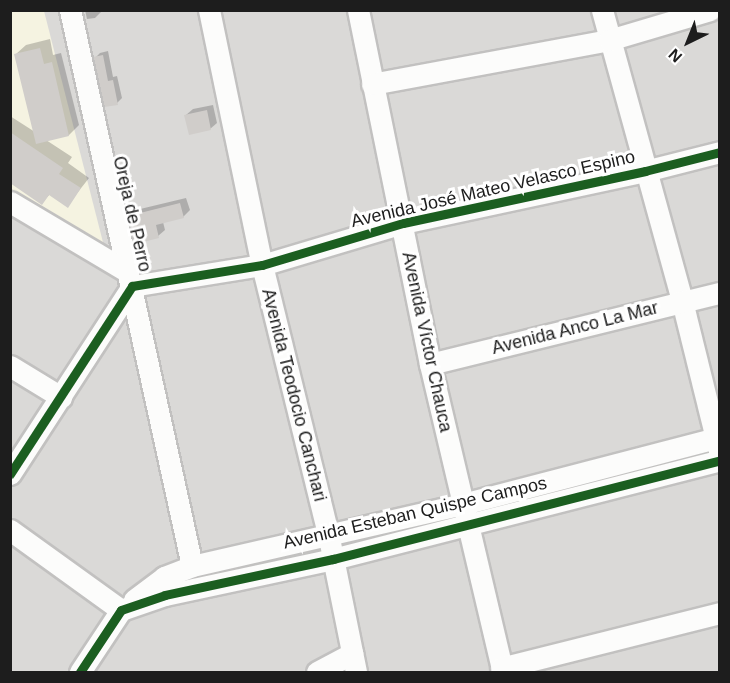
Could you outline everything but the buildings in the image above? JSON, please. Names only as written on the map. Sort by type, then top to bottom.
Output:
[{"type":"street","name":"Oreja de Perro","points":[[70,10],[192,566]]},
{"type":"street","name":"Avenida Teodocio Canchari","points":[[208,10],[262,264],[328,533],[354,663]]},
{"type":"street","name":"Avenida Víctor Chauca","points":[[358,10],[430,364],[502,670]]},
{"type":"street","points":[[602,10],[718,443]]},
{"type":"street","points":[[372,84],[609,40],[710,10]]},
{"type":"street","name":"Avenida José Mateo Velasco Espino","points":[[130,279],[262,264],[403,223],[645,171],[720,152]]},
{"type":"street","points":[[10,202],[130,279],[61,397],[10,474]]},
{"type":"street","name":"Avenida Anco La Mar","points":[[430,364],[720,293]]},
{"type":"street","points":[[10,366],[61,397]]},
{"type":"street","name":"Avenida Esteban Quispe Campos","points":[[80,672],[121,610],[164,577],[192,566],[718,443]]},
{"type":"street","points":[[10,530],[121,610],[165,595],[333,559],[720,460]]},
{"type":"street","points":[[502,670],[720,613]]},
{"type":"street","points":[[317,672],[354,663]]},
{"type":"shaded area","points":[[10,11],[44,11],[107,258],[11,196]]},
{"type":"shaded area","points":[[11,11],[719,11],[719,672],[11,672]]},
{"type":"cycle path","points":[[10,474],[132,286],[262,265],[403,223],[645,171],[720,152]]},
{"type":"cycle path","points":[[80,672],[121,610],[165,595],[333,559],[720,460]]}]
